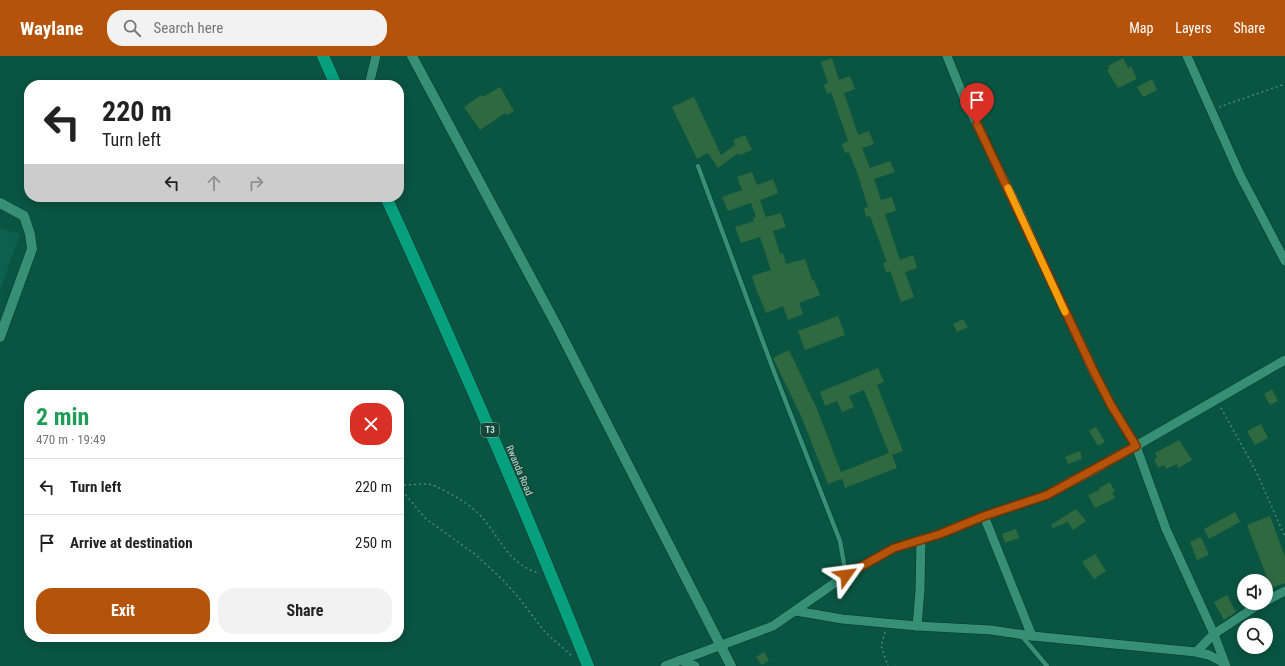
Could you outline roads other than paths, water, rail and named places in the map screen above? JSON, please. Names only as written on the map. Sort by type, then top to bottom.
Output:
[{"type":"highway","points":[[323,56],[334,80]]},
{"type":"highway","name":"Rwanda Road","points":[[388,202],[447,329],[552,576],[588,666]]},
{"type":"street","points":[[370,80],[376,56]]},
{"type":"street","points":[[412,56],[537,289],[731,666]]},
{"type":"street","points":[[947,56],[964,98],[1094,372],[1111,405],[1136,446],[1166,529],[1214,634],[1225,665]]},
{"type":"street","points":[[1187,56],[1246,188],[1285,261]]},
{"type":"street","points":[[0,204],[24,216],[30,234],[32,249],[0,338]]},
{"type":"street","points":[[666,666],[720,645],[756,634],[772,626],[796,612],[846,575],[887,551],[957,528],[984,516],[1047,495],[1136,446],[1215,399],[1285,360]]},
{"type":"street","points":[[984,516],[1032,636]]},
{"type":"street","points":[[917,626],[920,590],[921,539]]},
{"type":"street","points":[[1273,597],[1285,591]]},
{"type":"street","points":[[1196,652],[1214,634],[1250,610]]},
{"type":"street","points":[[796,612],[888,624],[992,630],[1032,636],[1196,652],[1209,655],[1225,665]]},
{"type":"street","points":[[680,660],[694,666]]},
{"type":"lane","points":[[698,166],[773,369],[840,541],[846,575]]},
{"type":"lane","points":[[1020,634],[1047,666]]}]
